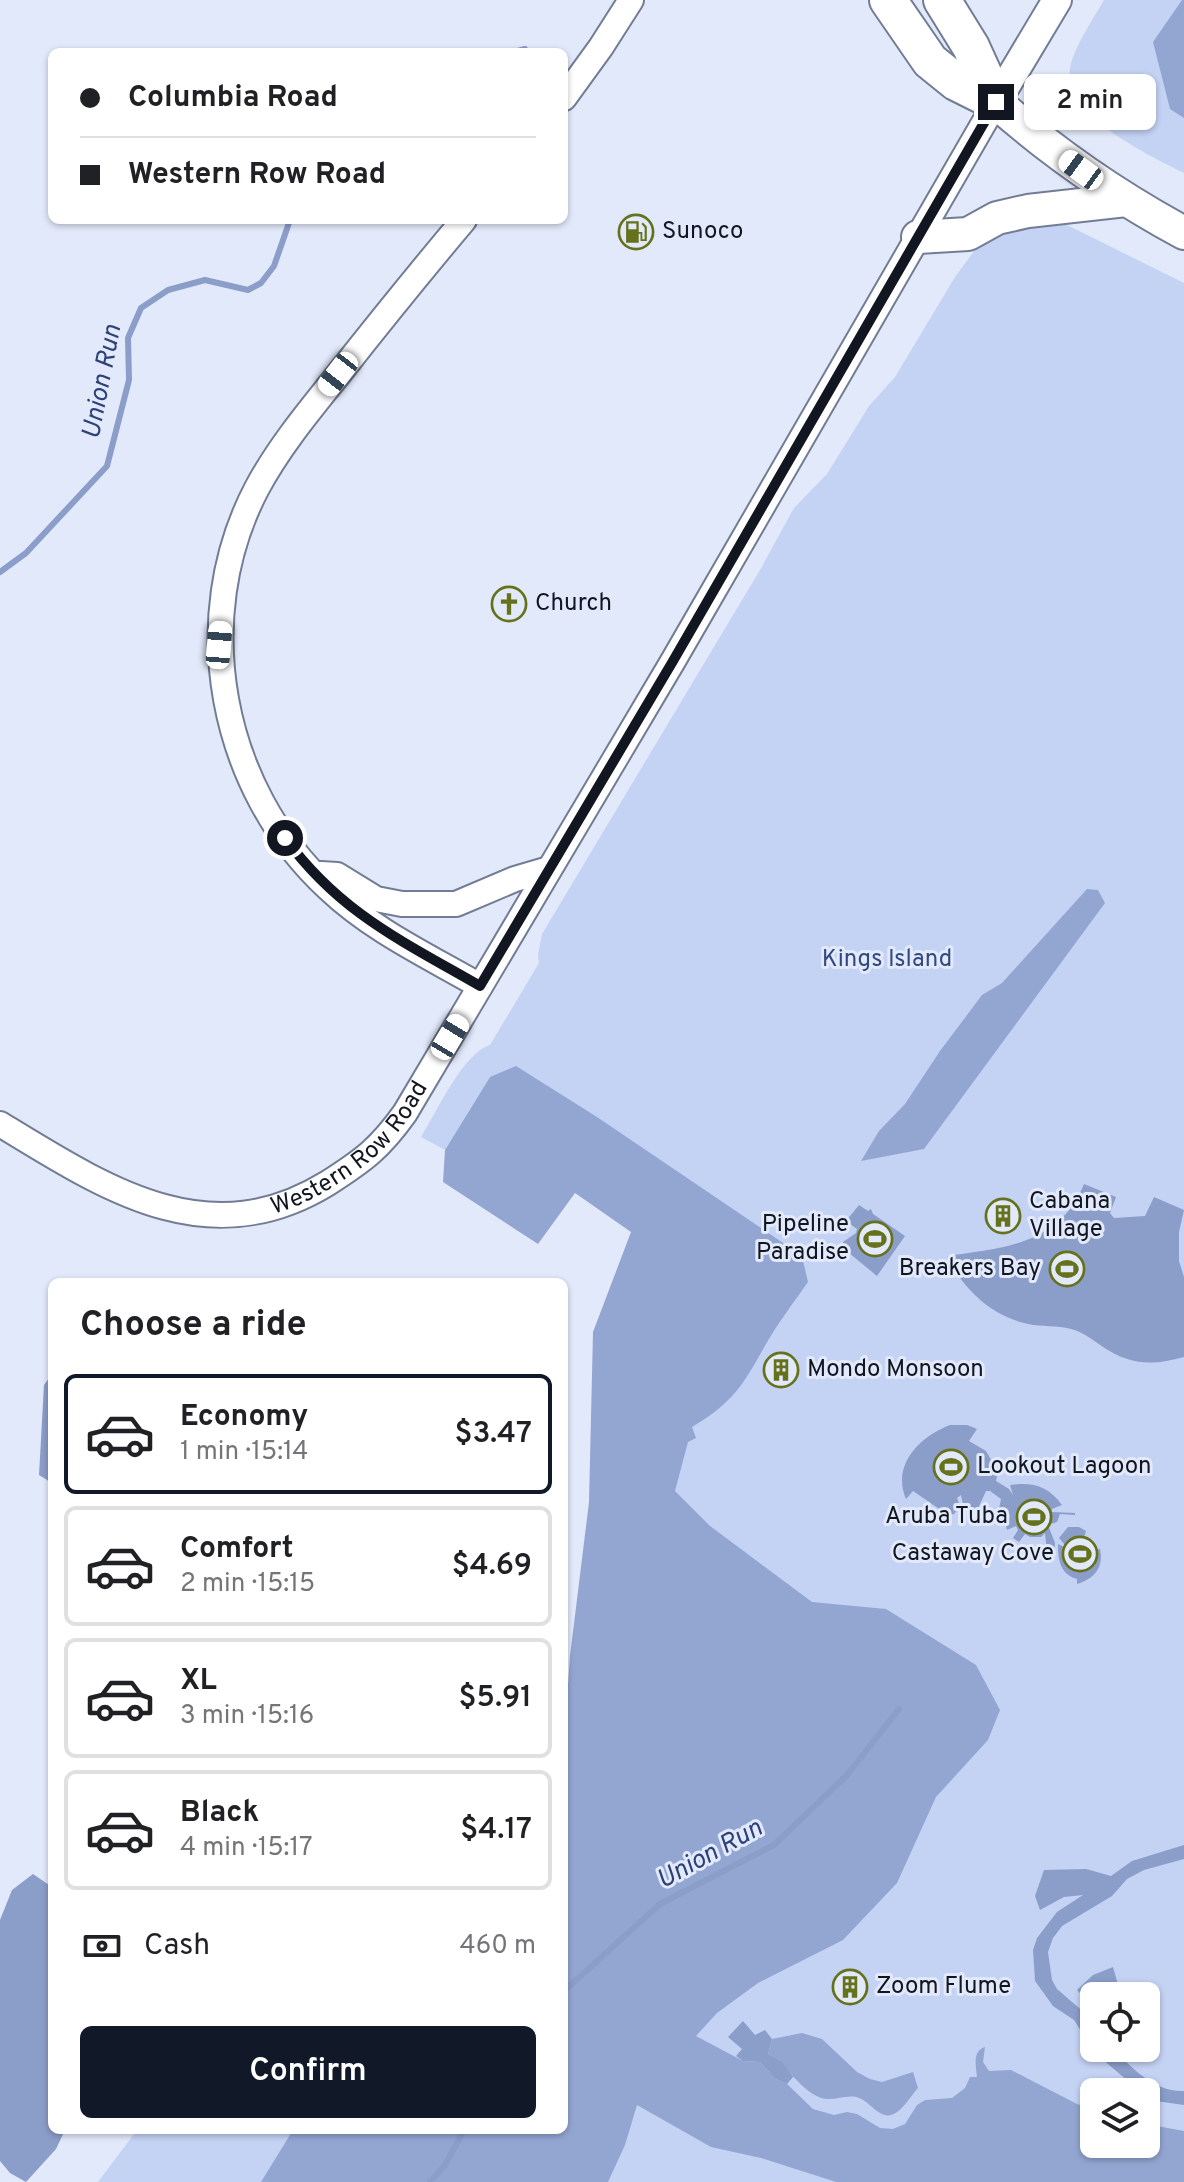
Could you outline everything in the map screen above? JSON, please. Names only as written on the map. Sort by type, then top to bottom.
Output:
[{"type":"highway","points":[[888,0],[930,61],[956,82],[996,102]]},
{"type":"highway","points":[[942,0],[971,47],[996,102]]},
{"type":"main road","name":"Western Row Road","points":[[996,102],[1057,0]]},
{"type":"main road","points":[[996,102],[1047,146],[1126,200],[1184,233]]},
{"type":"main road","points":[[918,237],[968,234],[997,218],[1028,211],[1126,200]]},
{"type":"street","points":[[568,93],[631,0]]},
{"type":"street","name":"Western Row Road","points":[[0,1124],[86,1174],[149,1203],[202,1215],[269,1210],[301,1199],[361,1162],[383,1143],[405,1113],[673,661],[996,102]]},
{"type":"street","points":[[461,224],[288,437],[256,490],[225,583],[219,645],[223,686],[232,726],[254,788],[285,838],[313,873],[358,914],[480,986]]},
{"type":"street","points":[[313,873],[337,875],[376,899],[402,904],[456,904],[515,879],[549,869]]},
{"type":"green space","points":[[1104,0],[1184,0],[1184,173],[1107,129],[1077,97],[1070,79],[1072,60]]},
{"type":"green space","name":"Kings Island","points":[[1061,222],[1184,283],[1184,2182],[98,2182],[134,2134],[568,2134],[568,2031],[590,1488],[772,1241],[490,1077],[445,1150],[421,1137],[460,1071],[480,1050],[490,1045],[539,963],[542,934],[794,508],[827,474],[869,406],[895,377],[955,277],[980,243],[1010,225]]},
{"type":"shaded area","points":[[1182,0],[1184,118],[1170,109],[1153,42]]},
{"type":"shaded area","points":[[1087,889],[1098,890],[1105,903],[924,1149],[861,1161],[879,1131],[905,1104],[982,995],[1002,983]]},
{"type":"shaded area","points":[[516,1066],[792,1249],[799,1244],[808,1282],[736,1392],[692,1427],[696,1438],[688,1442],[675,1491],[710,1526],[812,1602],[886,1609],[976,1665],[1000,1710],[988,1740],[936,1797],[897,1883],[843,1940],[758,1983],[717,2013],[696,2036],[743,2061],[760,2062],[775,2079],[787,2084],[813,2109],[834,2115],[847,2112],[857,2114],[880,2128],[893,2129],[905,2124],[917,2105],[925,2100],[952,2098],[965,2088],[970,2077],[977,2077],[976,2055],[985,2047],[983,2062],[989,2071],[1011,2070],[1080,2105],[1080,2158],[1160,2158],[1160,2127],[1184,2131],[1184,2182],[836,2182],[761,2158],[711,2147],[637,2105],[625,2145],[608,2182],[261,2182],[291,2134],[568,2134],[570,1656],[589,1502],[593,1332],[631,1232],[575,1193],[538,1244],[443,1182],[445,1150],[490,1077]]},
{"type":"shaded area","name":"Breakers Bay","points":[[1084,1184],[1116,1197],[1110,1213],[1114,1218],[1145,1216],[1154,1197],[1184,1210],[1179,1232],[1179,1261],[1184,1277],[1184,1357],[1152,1363],[1132,1360],[1113,1353],[1075,1330],[1033,1325],[1002,1315],[970,1290],[947,1256],[1027,1240],[1060,1220]]},
{"type":"shaded area","name":"Pipeline Paradise","points":[[859,1205],[868,1211],[871,1209],[873,1214],[905,1236],[877,1276],[843,1248],[843,1242],[856,1233],[857,1229],[846,1221]]},
{"type":"shaded area","points":[[48,1380],[48,1481],[39,1475],[44,1385]]},
{"type":"shaded area","name":"Lookout Lagoon","points":[[950,1425],[967,1425],[977,1429],[969,1441],[986,1451],[998,1472],[996,1481],[1013,1495],[1010,1485],[1039,1487],[1051,1493],[1062,1505],[1052,1509],[1052,1512],[1075,1513],[1060,1514],[1057,1522],[1048,1525],[1055,1543],[1054,1552],[1047,1552],[1045,1533],[1041,1537],[1025,1534],[1019,1542],[1013,1538],[1018,1530],[1016,1526],[1007,1530],[1005,1521],[1010,1516],[998,1514],[1001,1499],[990,1491],[986,1491],[976,1513],[964,1510],[961,1495],[957,1498],[960,1506],[954,1514],[948,1515],[913,1491],[906,1499],[902,1474],[906,1463],[919,1444]]},
{"type":"shaded area","name":"Castaway Cove","points":[[1068,1527],[1086,1531],[1084,1537],[1093,1542],[1095,1550],[1100,1549],[1096,1572],[1077,1584],[1077,1579],[1067,1574],[1061,1566],[1059,1556],[1058,1544],[1065,1545],[1059,1538]]},
{"type":"shaded area","points":[[1184,1845],[1184,1859],[1144,1870],[1127,1879],[1112,1896],[1062,1926],[1053,1938],[1048,1952],[1052,1980],[1057,1989],[1080,2009],[1080,2029],[1074,2020],[1053,2006],[1035,1981],[1033,1950],[1037,1938],[1057,1912],[1083,1895],[1064,1897],[1040,1910],[1035,1896],[1044,1870],[1086,1869],[1111,1876],[1132,1861]]},
{"type":"shaded area","points":[[33,1874],[48,1884],[48,2134],[63,2134],[56,2149],[26,2182],[10,2173],[0,2161],[0,1920],[12,1890]]},
{"type":"shaded area","points":[[1113,1967],[1117,1982],[1086,1982],[1093,1975]]},
{"type":"shaded area","points":[[743,2021],[755,2035],[765,2030],[772,2039],[768,2054],[782,2062],[793,2077],[787,2084],[775,2079],[760,2062],[743,2061],[736,2056],[742,2049],[728,2037]]},
{"type":"shaded area","points":[[802,2033],[822,2039],[857,2072],[870,2079],[882,2082],[913,2072],[918,2088],[891,2115],[880,2113],[855,2097],[821,2098],[768,2054],[772,2039]]},
{"type":"shaded area","points":[[1106,2062],[1127,2062],[1146,2078],[1124,2078]]},
{"type":"shaded area","points":[[1160,2086],[1184,2091],[1184,2105],[1160,2102]]},
{"type":"waterway","name":"Union Run","points":[[0,572],[26,553],[107,466],[129,380],[128,338],[141,308],[168,290],[205,280],[248,290],[261,283],[274,266],[289,224]]},
{"type":"waterway","name":"Union Run","points":[[568,1987],[660,1904],[774,1845],[847,1775],[899,1709]]},
{"type":"waterway","name":"Union Run","points":[[430,2182],[445,2165],[462,2134]]},
{"type":"place","name":"Sunoco","points":[[636,232]]},
{"type":"place","name":"Church","points":[[509,604]]},
{"type":"place","name":"Cabana Village","points":[[1003,1216]]},
{"type":"place","name":"Pipeline Paradise","points":[[875,1239]]},
{"type":"place","name":"Breakers Bay","points":[[1067,1269]]},
{"type":"place","name":"Mondo Monsoon","points":[[781,1370]]},
{"type":"place","name":"Lookout Lagoon","points":[[951,1467]]},
{"type":"place","name":"Aruba Tuba","points":[[1034,1517]]},
{"type":"place","name":"Castaway Cove","points":[[1080,1554]]},
{"type":"place","name":"Zoom Flume","points":[[850,1987]]},
{"type":"route","points":[[285,838],[327,887],[358,914],[480,986],[673,661],[996,102]]}]
